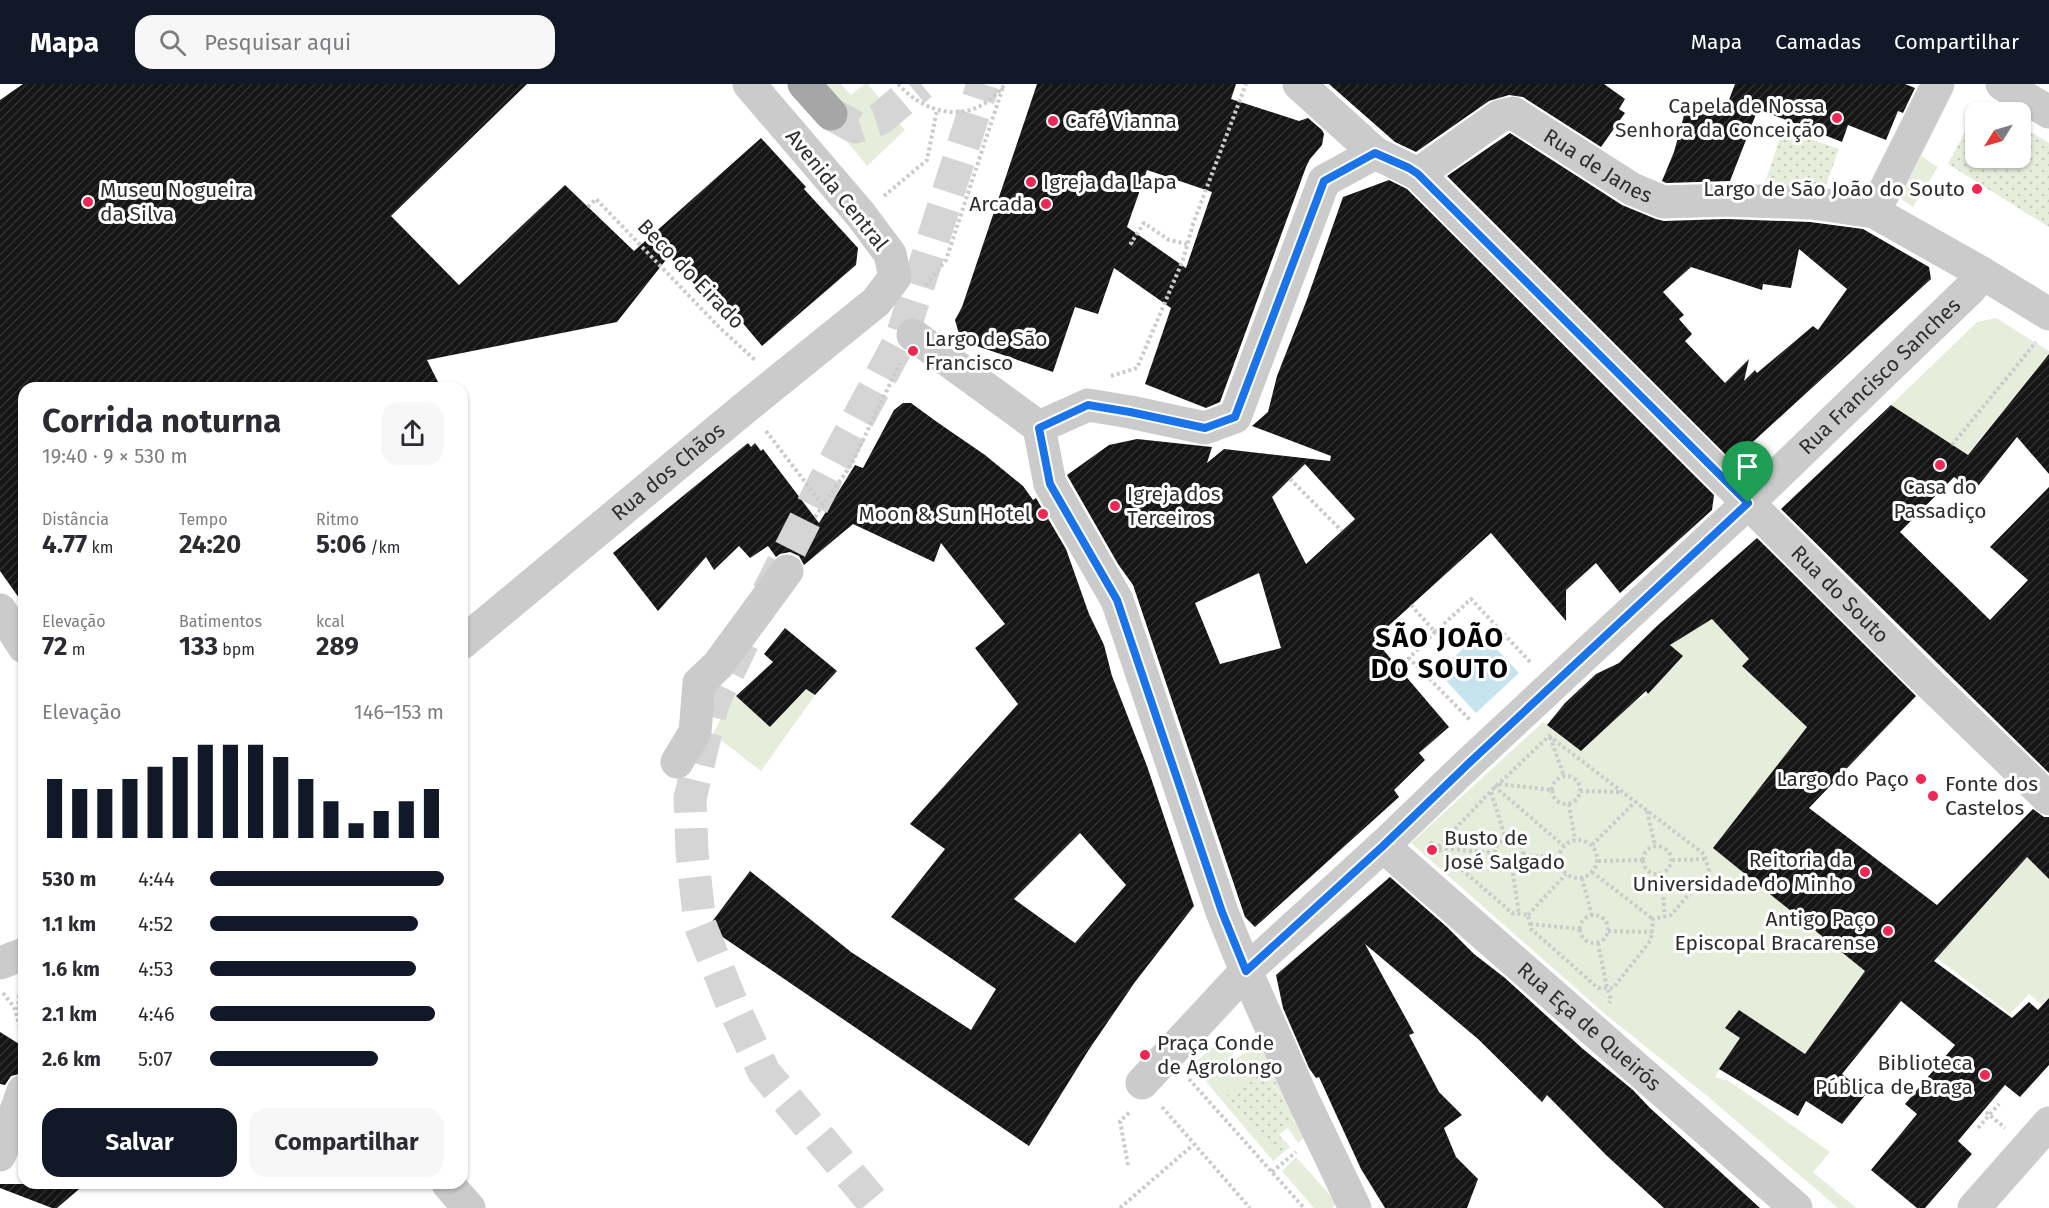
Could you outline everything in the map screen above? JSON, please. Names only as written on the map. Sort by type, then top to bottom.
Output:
[{"type":"main road","points":[[804,84],[831,114]]},
{"type":"street","name":"Avenida Central","points":[[749,84],[861,214],[890,254],[894,277],[876,302]]},
{"type":"street","points":[[1299,84],[1375,153],[1414,171]]},
{"type":"street","points":[[1938,84],[1882,216],[1982,273],[2045,320]]},
{"type":"street","points":[[2002,84],[2049,112]]},
{"type":"street","name":"Rua de Janes","points":[[1414,171],[1500,116],[1513,113],[1632,189],[1663,202],[1726,200],[1812,203],[1882,216]]},
{"type":"street","points":[[1039,428],[1088,405],[1205,428],[1239,424],[1324,181],[1375,153]]},
{"type":"street","name":"Rua do Souto","points":[[1414,171],[1748,503],[1983,746],[2049,799]]},
{"type":"street","name":"Rua Francisco Sanches","points":[[1138,1095],[1168,1056],[1256,962],[1383,846],[1491,742],[1748,503],[1971,288],[1982,273]]},
{"type":"street","name":"Rua dos Chãos","points":[[468,638],[876,302]]},
{"type":"street","points":[[913,335],[1039,428],[1050,484],[1117,600],[1222,912],[1256,962],[1301,1095],[1355,1208]]},
{"type":"street","points":[[677,762],[695,732],[699,683],[718,665],[787,571]]},
{"type":"street","points":[[0,610],[18,638]]},
{"type":"street","name":"Rua Eça de Queirós","points":[[1383,846],[1796,1208]]},
{"type":"street","points":[[0,963],[18,956]]},
{"type":"street","points":[[0,1155],[18,1105]]},
{"type":"street","points":[[1974,1208],[2049,1123]]},
{"type":"street","points":[[452,1189],[469,1208]]},
{"type":"path","points":[[898,84],[910,97],[929,108],[950,112],[972,109],[991,99],[1004,85]]},
{"type":"path","points":[[1088,405],[1102,379],[1137,368],[1183,260],[1246,84]]},
{"type":"path","points":[[922,290],[946,260],[1004,85]]},
{"type":"path","points":[[879,200],[927,160],[938,110]]},
{"type":"path","name":"Beco do Eirado","points":[[588,207],[596,199],[719,327],[764,365]]},
{"type":"path","points":[[1133,244],[1131,243],[1144,223],[1168,240],[1187,244]]},
{"type":"path","points":[[1952,445],[2045,320]]},
{"type":"path","points":[[814,517],[851,465],[913,335]]},
{"type":"path","points":[[765,430],[822,504]]},
{"type":"path","points":[[1290,479],[1342,531]]},
{"type":"path","points":[[1491,742],[1410,658],[1470,599],[1552,687]]},
{"type":"path","points":[[1412,605],[1435,632]]},
{"type":"path","points":[[1549,736],[1564,776]]},
{"type":"path","points":[[1437,848],[1497,785],[1549,736]]},
{"type":"path","points":[[1549,736],[1704,854],[1709,871],[1671,915],[1653,919]]},
{"type":"path","points":[[1564,776],[1572,777],[1578,783],[1580,791],[1576,800],[1569,804],[1560,803],[1554,798],[1552,790],[1555,781],[1564,776]]},
{"type":"path","points":[[1497,785],[1552,790]]},
{"type":"path","points":[[1497,785],[1564,846]]},
{"type":"path","points":[[1491,791],[1506,840]]},
{"type":"path","points":[[1580,791],[1623,792]]},
{"type":"path","points":[[1592,845],[1635,802]]},
{"type":"path","points":[[1569,804],[1575,840]]},
{"type":"path","points":[[1647,811],[1655,846]]},
{"type":"path","points":[[1506,840],[1514,841],[1521,846],[1523,855],[1519,863],[1512,867],[1504,866],[1497,861],[1495,853],[1498,844],[1506,840]]},
{"type":"path","points":[[1575,840],[1584,840],[1592,845],[1597,852],[1598,861],[1592,872],[1582,878],[1574,878],[1566,874],[1559,858],[1564,846],[1575,840]]},
{"type":"path","points":[[1655,846],[1663,847],[1669,852],[1671,860],[1668,869],[1661,873],[1652,873],[1643,860],[1647,850],[1655,846]]},
{"type":"path","points":[[1437,848],[1495,853]]},
{"type":"path","points":[[1437,848],[1512,913],[1528,915]]},
{"type":"path","points":[[1523,855],[1559,858]]},
{"type":"path","points":[[1671,860],[1706,859]]},
{"type":"path","points":[[1598,861],[1643,860]]},
{"type":"path","points":[[1512,867],[1519,914]]},
{"type":"path","points":[[1592,872],[1653,919]]},
{"type":"path","points":[[1661,873],[1665,916]]},
{"type":"path","points":[[1528,915],[1566,874]]},
{"type":"path","points":[[1582,878],[1592,916]]},
{"type":"path","points":[[1528,915],[1531,929],[1598,988],[1613,988],[1652,940],[1653,919]]},
{"type":"path","points":[[1592,916],[1600,916],[1606,922],[1608,931],[1605,939],[1598,943],[1589,942],[1583,937],[1580,929],[1584,920],[1592,916]]},
{"type":"path","points":[[1530,924],[1580,929]]},
{"type":"path","points":[[1608,931],[1652,932]]},
{"type":"path","points":[[1598,943],[1611,999]]},
{"type":"path","points":[[0,989],[14,1007],[18,1020]]},
{"type":"path","points":[[1168,1056],[1304,1208]]},
{"type":"path","points":[[1128,1165],[1120,1122],[1138,1095]]},
{"type":"path","points":[[1978,1128],[1988,1113],[1999,1104]]},
{"type":"path","points":[[1988,1113],[2000,1124]]},
{"type":"path","points":[[1175,1123],[1250,1208]]},
{"type":"path","points":[[1120,1208],[1193,1145]]},
{"type":"path","points":[[1284,1151],[1289,1157]]},
{"type":"green space","points":[[810,84],[841,84],[851,95],[864,84],[868,84],[905,130],[867,166],[828,118]]},
{"type":"green space","points":[[1783,129],[1839,149],[1824,190],[1765,182]]},
{"type":"green space","points":[[1965,132],[1965,168],[2031,168],[2031,132],[2049,143],[2049,227],[1948,164]]},
{"type":"green space","points":[[1921,156],[1938,167],[1913,207],[1900,198]]},
{"type":"green space","points":[[1996,318],[2049,351],[2049,354],[1967,455],[1891,405],[1977,322]]},
{"type":"green space","points":[[1712,619],[1750,659],[1743,666],[1807,727],[1733,863],[1865,971],[1805,1054],[1739,1010],[1725,1028],[1740,1038],[1715,1077],[1729,1081],[1830,1152],[1813,1172],[1856,1208],[1838,1208],[1706,1095],[1605,1014],[1411,843],[1543,722],[1582,751],[1633,703],[1648,694],[1683,657],[1670,645]]},
{"type":"green space","points":[[795,681],[815,695],[761,771],[713,734],[724,712],[736,696],[770,727],[794,702]]},
{"type":"green space","points":[[2027,857],[2049,879],[2049,998],[2042,1005],[2029,994],[2010,1014],[1937,958]]},
{"type":"green space","points":[[1260,1040],[1311,1131],[1298,1143],[1288,1128],[1295,1121],[1281,1106],[1286,1101],[1273,1085],[1276,1082],[1262,1065],[1226,1096],[1278,1157],[1273,1161],[1192,1065],[1220,1041],[1236,1059]]},
{"type":"green space","points":[[1262,1065],[1277,1082],[1273,1086],[1287,1102],[1282,1106],[1295,1122],[1279,1135],[1290,1147],[1278,1157],[1226,1096]]},
{"type":"green space","points":[[1296,1157],[1337,1203],[1332,1208],[1314,1208],[1282,1171]]},
{"type":"water","points":[[1481,632],[1519,673],[1476,713],[1438,672]]},
{"type":"building","points":[[23,84],[527,84],[391,216],[459,285],[565,185],[634,251],[761,138],[858,248],[856,265],[762,346],[705,278],[696,286],[669,256],[617,322],[427,360],[438,382],[18,382],[18,596],[0,571],[0,100]]},
{"type":"building","points":[[1037,84],[1236,84],[1231,99],[1299,121],[1308,118],[1324,134],[1322,145],[1306,167],[1220,402],[1206,408],[1145,384],[1171,308],[1114,268],[1098,314],[1075,307],[1053,372],[968,343],[959,334],[955,320],[962,307]],"holes":[[[1147,170],[1212,192],[1186,268],[1127,227]]]},
{"type":"building","points":[[1329,84],[1604,84],[1625,99],[1619,109],[1625,113],[1601,147],[1523,97],[1509,95],[1489,101],[1416,152],[1395,142]]},
{"type":"building","points":[[1735,84],[1905,84],[1915,88],[1903,113],[1898,111],[1886,140],[1848,125],[1842,142],[1758,109],[1730,181],[1666,183],[1662,181],[1674,152],[1686,108],[1708,116],[1714,100],[1727,105]]},
{"type":"building","points":[[1510,133],[1622,205],[1656,219],[1664,221],[1726,219],[1810,222],[1863,229],[1929,267],[1931,279],[1732,461],[1447,176]],"holes":[[[1799,249],[1847,289],[1818,330],[1813,326],[1757,373],[1755,370],[1744,381],[1749,359],[1725,383],[1685,341],[1692,334],[1679,319],[1684,315],[1663,292],[1691,267],[1762,290],[1763,284],[1791,288]]]},
{"type":"building","points":[[1389,180],[1407,189],[1714,495],[1712,510],[1620,593],[1596,563],[1566,590],[1566,621],[1491,533],[1374,639],[1449,727],[1419,753],[1425,760],[1394,790],[1399,797],[1255,927],[1245,917],[1133,585],[1118,564],[1067,475],[1109,445],[1137,439],[1212,447],[1207,463],[1224,449],[1330,461],[1331,456],[1252,426],[1268,412],[1277,376],[1343,197]],"holes":[[[1305,464],[1355,519],[1306,564],[1272,497]],[[1259,573],[1281,648],[1220,664],[1195,603]]]},
{"type":"building","points":[[2049,354],[2049,474],[2017,437],[1974,491],[1954,477],[1900,532],[1990,620],[2028,580],[1990,547],[2049,487],[2049,773],[1781,509],[1891,405],[1968,455]]},
{"type":"building","points":[[903,403],[911,403],[985,455],[1023,486],[1033,500],[1036,498],[1066,549],[1089,614],[1104,645],[1112,676],[1147,766],[1194,906],[1135,982],[1088,1051],[1029,1146],[708,927],[750,871],[851,952],[971,1030],[996,989],[891,917],[945,849],[910,824],[1018,704],[975,648],[1005,624],[941,543],[934,562],[853,524],[804,565],[799,556],[790,552],[776,557],[768,546],[750,558],[739,546],[714,570],[706,557],[658,611],[613,553],[748,443],[751,447],[755,443],[761,451],[763,449],[819,523],[855,465],[863,468],[894,410]],"holes":[[[1080,833],[1126,885],[1075,943],[1014,899]]]},
{"type":"building","name":"Antigo Paço Episcopal Bracarense","points":[[1757,538],[1916,696],[1809,808],[1937,905],[2033,809],[2044,817],[2049,817],[2049,879],[2027,857],[1934,961],[2012,1018],[2029,1002],[2038,1010],[2049,998],[2049,1065],[2020,1097],[2005,1085],[1958,1141],[1972,1154],[1925,1208],[1917,1208],[1871,1170],[1917,1114],[1905,1104],[1955,1045],[1901,1001],[1842,1074],[1866,1094],[1842,1124],[1806,1101],[1798,1116],[1719,1069],[1740,1038],[1725,1028],[1739,1010],[1805,1054],[1865,971],[1713,848],[1807,727],[1742,666],[1749,659],[1712,619],[1670,645],[1683,656],[1648,694],[1646,691],[1581,751],[1547,725],[1565,703],[1596,674],[1619,663],[1658,625]]},
{"type":"building","points":[[785,628],[837,671],[815,695],[806,689],[770,727],[736,696],[773,662],[764,654]]},
{"type":"building","points":[[1390,877],[1474,954],[1505,978],[1583,1049],[1633,1090],[1760,1208],[1664,1208],[1606,1155],[1547,1095],[1542,1102],[1478,1039],[1365,944],[1414,1033],[1409,1035],[1439,1092],[1462,1115],[1444,1128],[1456,1157],[1478,1179],[1467,1208],[1385,1208],[1361,1169],[1319,1077],[1316,1078],[1309,1068],[1283,1008],[1276,975]]},
{"type":"building","points":[[0,1032],[18,1043],[18,1074],[11,1076],[5,1085],[0,1084]]},
{"type":"building","points":[[0,1184],[18,1184],[18,1189],[79,1189],[57,1208],[52,1208],[0,1188]]},
{"type":"tunnel","points":[[831,114],[855,127],[880,119],[921,84]]},
{"type":"tunnel","points":[[768,593],[901,339],[983,84]]},
{"type":"tunnel","points":[[743,642],[713,703],[690,798],[692,852],[700,925],[733,1006],[764,1072],[878,1208]]},
{"type":"place","name":"Capela de Nossa Senhora da Conceição","points":[[1837,118]]},
{"type":"place","name":"Café Vianna","points":[[1053,121]]},
{"type":"place","name":"Igreja da Lapa","points":[[1031,182]]},
{"type":"place","name":"Largo de São João do Souto","points":[[1977,189]]},
{"type":"place","name":"Museu Nogueira da Silva","points":[[88,202]]},
{"type":"place","name":"Arcada","points":[[1046,204]]},
{"type":"place","name":"Largo de São Francisco","points":[[913,351]]},
{"type":"place","name":"Casa do Passadiço","points":[[1940,465]]},
{"type":"place","name":"Igreja dos Terceiros","points":[[1115,506]]},
{"type":"place","name":"Moon & Sun Hotel","points":[[1043,514]]},
{"type":"place","name":"Largo do Paço","points":[[1921,779]]},
{"type":"place","name":"Fonte dos Castelos","points":[[1933,796]]},
{"type":"place","name":"Busto de José Salgado","points":[[1432,850]]},
{"type":"place","name":"Reitoria da Universidade do Minho","points":[[1865,872]]},
{"type":"place","name":"Antigo Paço Episcopal Bracarense","points":[[1888,931]]},
{"type":"place","name":"Praça Conde de Agrolongo","points":[[1145,1055]]},
{"type":"place","name":"Biblioteca Pública de Braga","points":[[1985,1075]]},
{"type":"district","name":"SÃO JOÃO DO SOUTO","points":[[1440,654]]},
{"type":"route","points":[[1375,153],[1418,174],[1748,503],[1468,764],[1407,824],[1246,971],[1222,912],[1117,600],[1050,484],[1039,428],[1088,405],[1205,428],[1235,417],[1324,181],[1375,153]]}]
